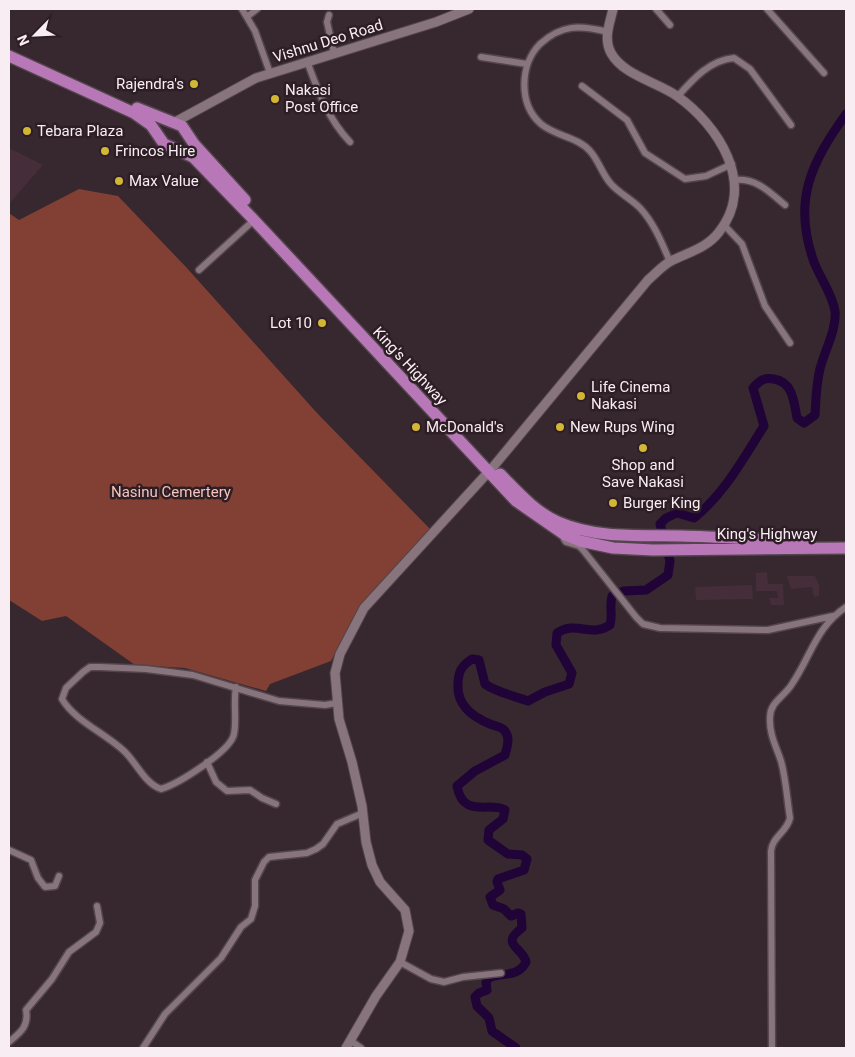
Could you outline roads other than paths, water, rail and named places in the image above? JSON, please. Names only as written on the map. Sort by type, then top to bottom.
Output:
[{"type":"highway","name":"King's Highway","points":[[9,48],[157,118],[175,122],[490,469],[516,502],[565,535],[613,548],[653,550],[846,548]]},
{"type":"highway","name":"King's Highway","points":[[9,56],[140,116],[167,145],[193,158],[490,469],[533,505],[557,522],[584,531],[616,536],[846,541]]},
{"type":"highway","points":[[175,122],[165,130],[167,145],[182,142],[187,133]]},
{"type":"street","points":[[242,9],[248,16],[270,73]]},
{"type":"street","points":[[248,16],[257,9]]},
{"type":"street","name":"Vishnu Deo Road","points":[[175,122],[238,86],[270,73],[436,22],[469,9]]},
{"type":"street","points":[[361,1048],[348,1044],[376,996],[400,962],[409,931],[405,910],[380,882],[372,865],[366,842],[362,813],[337,703],[335,672],[340,654],[364,608],[490,469],[648,280],[670,262],[709,243],[724,225],[732,202],[735,180],[732,164],[719,139],[678,96],[619,63],[608,48],[608,32],[613,9]]},
{"type":"street","points":[[656,9],[670,25]]},
{"type":"street","points":[[767,9],[824,73]]},
{"type":"street","points":[[329,16],[327,22],[334,53]]},
{"type":"street","points":[[608,32],[584,26],[564,29],[540,45],[527,64],[524,80],[529,106],[538,121],[591,152],[611,184],[641,209],[654,227],[670,262]]},
{"type":"street","points":[[481,57],[527,64]]},
{"type":"street","points":[[678,96],[709,66],[734,58],[750,70],[791,125]]},
{"type":"street","points":[[307,61],[324,107],[333,122],[350,142]]},
{"type":"street","points":[[582,86],[627,120],[645,153],[685,179],[706,176],[732,164]]},
{"type":"street","points":[[187,133],[199,109]]},
{"type":"street","points":[[735,180],[745,179],[758,183],[786,205]]},
{"type":"street","points":[[199,270],[254,220]]},
{"type":"street","points":[[724,225],[742,244],[765,306],[790,343]]},
{"type":"street","points":[[565,535],[564,539],[566,542],[579,546],[643,624],[660,628],[768,630],[833,616]]},
{"type":"street","points":[[772,1048],[771,851],[774,841],[785,830],[790,818],[781,762],[772,737],[770,710],[773,704],[792,685],[808,651],[833,616],[846,607]]},
{"type":"street","points":[[236,687],[233,702],[234,734],[232,740],[207,762],[168,787],[157,788],[124,751],[70,710],[62,699],[66,688],[90,667],[146,669],[193,675],[236,687],[279,701],[325,705],[337,703]]},
{"type":"street","points":[[207,762],[216,782],[227,792],[250,790],[276,804]]},
{"type":"street","points":[[143,1048],[165,1014],[206,974],[220,958],[241,927],[251,919],[255,906],[255,880],[264,862],[269,857],[307,853],[316,849],[323,844],[337,824],[362,813]]},
{"type":"street","points":[[9,850],[31,860],[38,878],[45,887],[56,886],[59,876]]},
{"type":"street","points":[[9,1042],[22,1032],[27,1024],[26,1010],[52,978],[63,959],[96,932],[100,923],[97,906]]},
{"type":"street","points":[[400,962],[431,979],[444,982],[463,977],[501,973]]},
{"type":"waterway","points":[[516,1048],[492,1031],[489,1018],[477,1006],[475,997],[487,990],[486,982],[489,978],[514,973],[523,967],[526,962],[512,942],[512,938],[522,928],[521,914],[518,913],[511,916],[504,909],[493,905],[490,897],[500,890],[497,882],[498,879],[524,870],[527,859],[522,855],[508,854],[488,840],[489,830],[503,819],[505,810],[471,806],[460,796],[457,786],[475,771],[505,755],[508,739],[502,729],[478,718],[463,704],[458,692],[460,673],[465,664],[472,659],[479,660],[485,684],[500,692],[528,701],[545,692],[569,684],[572,673],[556,645],[557,633],[571,628],[603,629],[610,625],[612,596],[624,591],[646,590],[668,575],[670,561],[660,524],[666,518],[677,513],[694,518],[715,498],[733,475],[764,426],[753,388],[762,380],[774,379],[780,381],[789,388],[792,394],[797,418],[804,423],[815,415],[819,375],[832,333],[835,311],[814,262],[805,220],[805,201],[815,166],[823,149],[846,114]]},
{"type":"place","name":"Rajendra's","points":[[194,84]]},
{"type":"place","name":"Nakasi Post Office","points":[[275,99]]},
{"type":"place","name":"Tebara Plaza","points":[[27,131]]},
{"type":"place","name":"Frincos Hire","points":[[105,151]]},
{"type":"place","name":"Max Value","points":[[119,181]]},
{"type":"place","name":"Lot 10","points":[[322,323]]},
{"type":"place","name":"Life Cinema Nakasi","points":[[581,396]]},
{"type":"place","name":"McDonald's","points":[[416,427]]},
{"type":"place","name":"New Rups Wing","points":[[560,427]]},
{"type":"place","name":"Shop and Save Nakasi","points":[[643,448]]},
{"type":"place","name":"Burger King","points":[[613,503]]},
{"type":"park label","name":"Nasinu Cemertery","points":[[171,492]]}]
